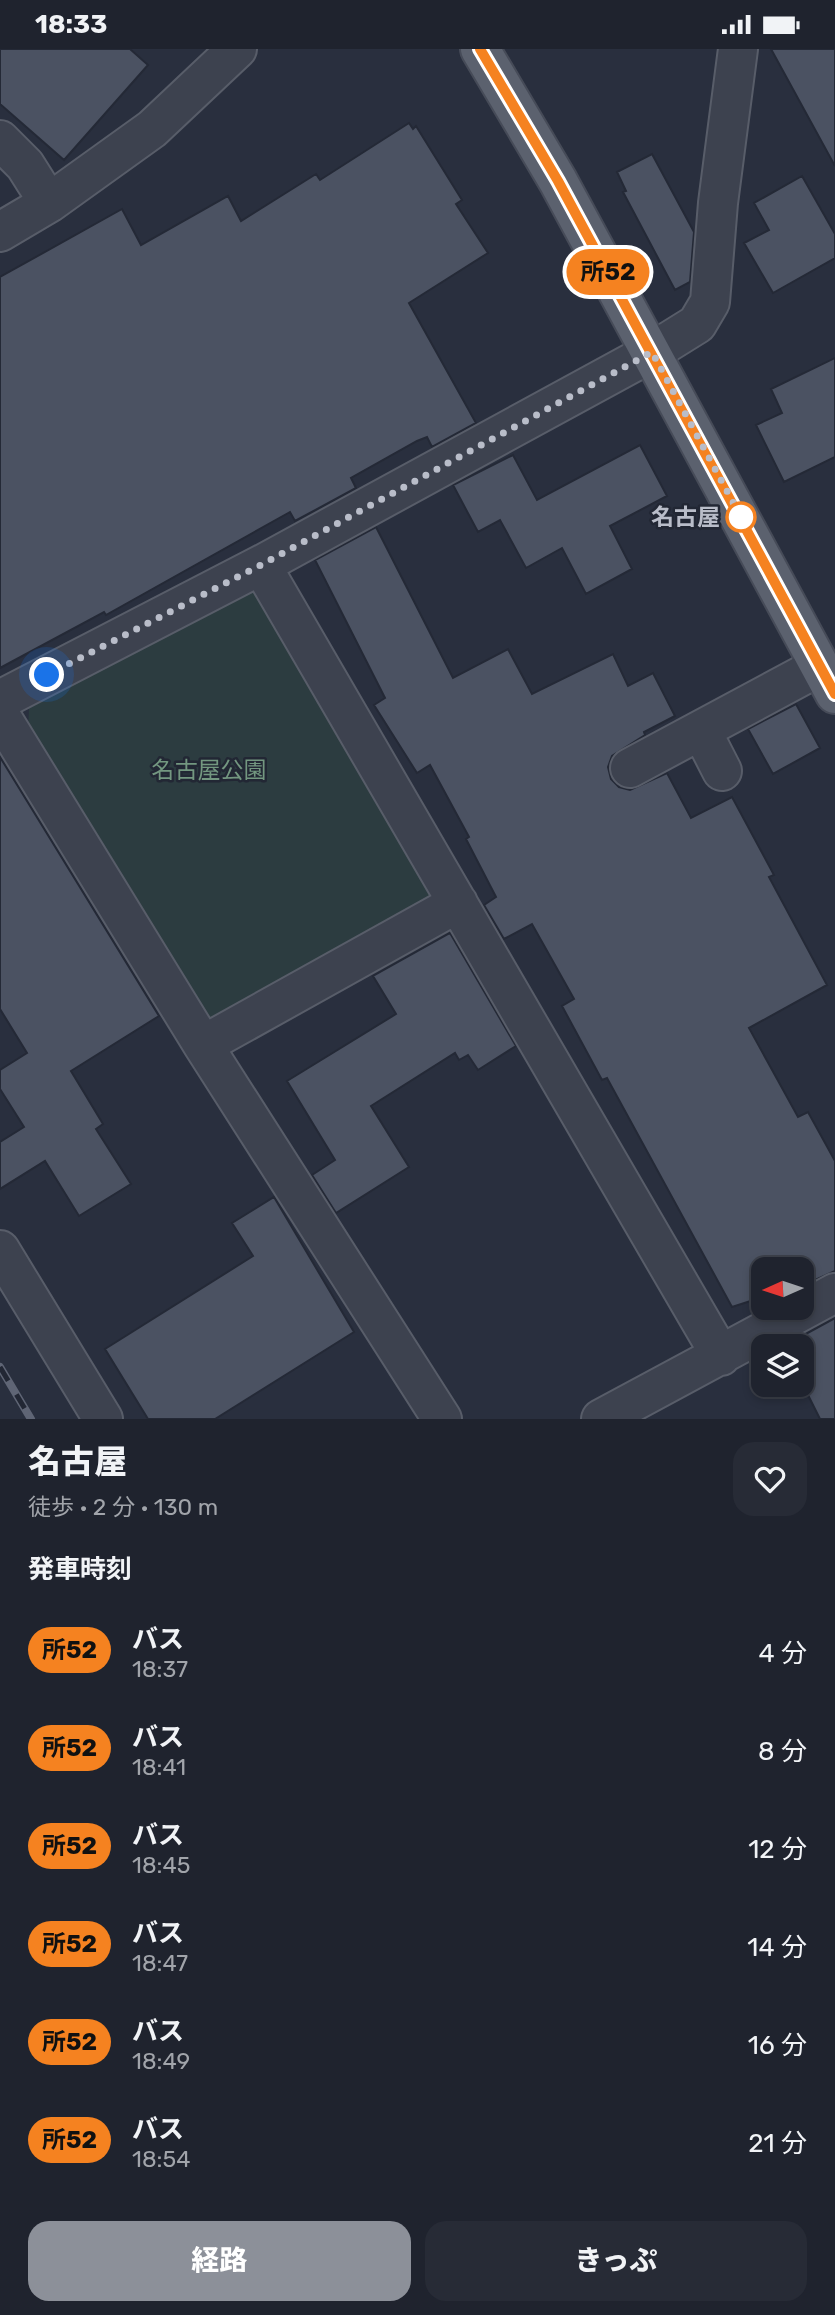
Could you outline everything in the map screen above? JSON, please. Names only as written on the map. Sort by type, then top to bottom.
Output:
[{"type":"main road","points":[[480,49],[558,181],[828,680]]},
{"type":"street","points":[[0,232],[49,203],[152,129],[237,49]]},
{"type":"street","points":[[0,700],[261,565],[652,352],[696,324],[710,302],[718,203],[738,49]]},
{"type":"street","points":[[0,140],[25,165],[49,203]]},
{"type":"street","points":[[261,565],[721,1356]]},
{"type":"street","points":[[630,768],[701,730],[828,680]]},
{"type":"street","points":[[0,715],[203,1045],[442,1419]]},
{"type":"street","points":[[701,730],[722,771]]},
{"type":"street","points":[[203,1045],[458,903]]},
{"type":"street","points":[[0,1250],[103,1419]]},
{"type":"street","points":[[601,1419],[835,1293]]},
{"type":"green space","name":"名古屋公園","points":[[245,590],[262,595],[434,891],[430,909],[221,1021],[202,1015],[28,731],[29,708]]},
{"type":"building","points":[[0,49],[130,49],[148,65],[64,160],[0,104]]},
{"type":"building","points":[[771,49],[835,49],[835,166]]},
{"type":"building","points":[[409,123],[413,129],[416,126],[462,200],[456,204],[488,253],[409,303],[476,423],[432,447],[427,437],[417,441],[351,478],[356,488],[295,521],[290,512],[106,615],[104,612],[0,668],[0,277],[122,209],[141,245],[228,196],[241,221],[316,174],[320,180]]},
{"type":"building","points":[[652,154],[694,232],[690,282],[675,290],[623,192],[626,191],[617,172]]},
{"type":"building","points":[[802,176],[835,234],[835,258],[773,293],[744,243],[769,230],[754,203]]},
{"type":"building","points":[[835,358],[835,457],[784,482],[756,425],[782,413],[771,389]]},
{"type":"building","points":[[640,445],[667,496],[610,526],[632,569],[586,594],[562,548],[526,568],[500,520],[478,532],[453,485],[513,455],[537,500]]},
{"type":"building","points":[[376,527],[453,678],[508,649],[532,694],[613,654],[628,686],[653,673],[675,716],[644,732],[645,735],[612,756],[608,767],[611,779],[619,787],[630,790],[667,773],[691,818],[732,797],[774,875],[769,877],[827,985],[749,1028],[798,1117],[808,1112],[835,1161],[835,1271],[814,1281],[814,1257],[751,1257],[751,1301],[732,1307],[607,1078],[602,1080],[562,1006],[574,999],[532,924],[504,939],[484,905],[496,897],[466,839],[469,837],[430,765],[417,773],[374,705],[385,698],[315,560]]},
{"type":"building","points":[[796,704],[820,748],[773,774],[748,729]]},
{"type":"building","points":[[0,757],[159,1016],[71,1071],[103,1124],[96,1129],[131,1184],[79,1216],[45,1161],[0,1189],[0,1142],[24,1127],[0,1089],[0,1070],[27,1053],[0,1009]]},
{"type":"building","points":[[450,933],[516,1046],[478,1070],[468,1055],[459,1060],[455,1053],[371,1106],[409,1167],[336,1213],[312,1175],[335,1160],[287,1081],[396,1014],[373,976]]},
{"type":"building","points":[[274,1197],[354,1332],[215,1419],[148,1419],[105,1349],[253,1256],[232,1223]]},
{"type":"building","points":[[835,1318],[835,1419],[820,1419],[809,1397],[814,1397],[814,1334],[806,1334]]},
{"type":"railway","points":[[0,1367],[31,1419]]},
{"type":"bus line","name":"所52","points":[[480,49],[558,181],[835,694]]},
{"type":"place","name":"名古屋","points":[[741,517]]},
{"type":"route","points":[[47,675],[261,565],[652,352],[741,517]]}]
